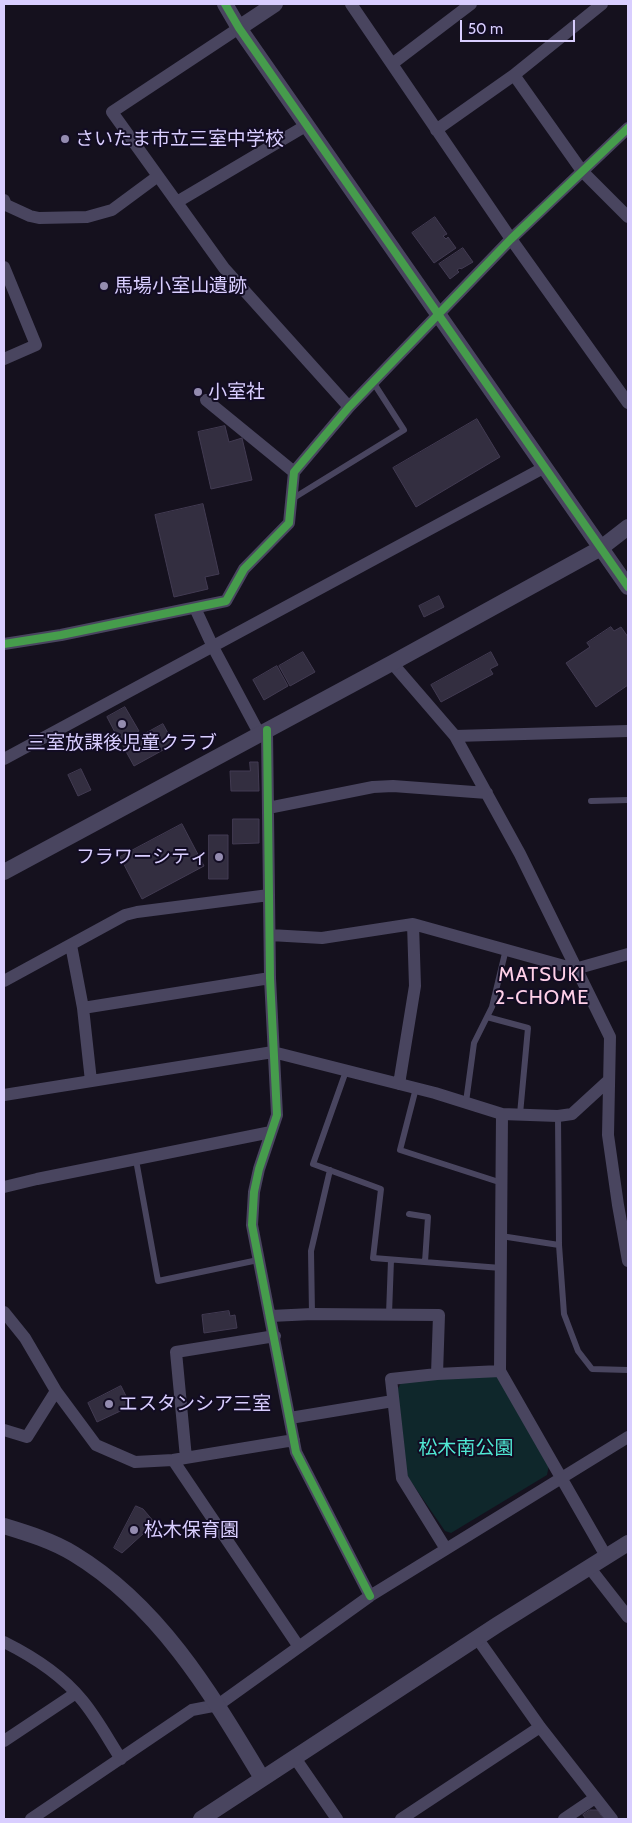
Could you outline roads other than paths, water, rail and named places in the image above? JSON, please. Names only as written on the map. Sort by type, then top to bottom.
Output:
[{"type":"street","points":[[225,4],[239,28],[628,587]]},
{"type":"street","points":[[275,4],[112,112],[224,268],[349,406]]},
{"type":"street","points":[[350,4],[512,239],[628,402]]},
{"type":"street","points":[[392,64],[471,4]]},
{"type":"street","points":[[436,130],[514,76],[602,4]]},
{"type":"street","points":[[514,76],[582,171],[628,217]]},
{"type":"street","points":[[176,202],[307,126]]},
{"type":"street","points":[[4,644],[61,635],[226,601],[244,569],[289,523],[294,472],[349,406],[512,239],[628,128]]},
{"type":"street","points":[[4,204],[39,218],[87,217],[112,210],[158,176]]},
{"type":"street","points":[[4,267],[36,345],[4,359]]},
{"type":"street","points":[[206,400],[294,472]]},
{"type":"street","points":[[4,759],[545,467]]},
{"type":"street","points":[[4,872],[392,664],[601,548],[628,527]]},
{"type":"street","points":[[195,608],[213,647],[263,732],[268,808],[270,978],[277,1115],[259,1169],[252,1213],[253,1237],[271,1316],[296,1452],[370,1596]]},
{"type":"street","points":[[392,664],[455,736],[520,854],[610,1037],[608,1135],[622,1190],[628,1261]]},
{"type":"street","points":[[455,736],[628,731]]},
{"type":"street","points":[[268,808],[373,787],[393,786],[487,793]]},
{"type":"street","points":[[4,981],[125,915],[269,895]]},
{"type":"street","points":[[270,935],[322,938],[413,924],[575,969],[628,954]]},
{"type":"street","points":[[399,1084],[415,986],[413,924]]},
{"type":"street","points":[[71,945],[83,1008],[91,1081]]},
{"type":"street","points":[[83,1008],[270,978]]},
{"type":"street","points":[[4,1095],[273,1052],[416,1088],[502,1114],[558,1116],[572,1114],[608,1081]]},
{"type":"street","points":[[502,1114],[500,1370],[606,1556]]},
{"type":"street","points":[[4,1187],[271,1132]]},
{"type":"street","points":[[4,1312],[25,1338],[56,1391],[96,1445],[135,1462],[173,1460],[294,1440]]},
{"type":"street","points":[[271,1316],[312,1314],[438,1315],[437,1374]]},
{"type":"street","points":[[186,1458],[176,1352],[275,1336]]},
{"type":"street","points":[[446,1549],[402,1478],[391,1379],[500,1370]]},
{"type":"street","points":[[4,1430],[27,1437],[56,1391]]},
{"type":"street","points":[[290,1418],[394,1401]]},
{"type":"street","points":[[31,1819],[192,1710],[218,1705],[370,1596],[628,1437]]},
{"type":"street","points":[[173,1460],[299,1648]]},
{"type":"street","points":[[4,1526],[29,1534],[73,1554],[121,1587],[171,1639],[218,1705],[262,1778]]},
{"type":"street","points":[[201,1819],[477,1638],[628,1544]]},
{"type":"street","points":[[589,1567],[628,1617]]},
{"type":"street","points":[[477,1638],[540,1727],[612,1819]]},
{"type":"street","points":[[4,1642],[56,1674],[82,1699],[121,1759]]},
{"type":"street","points":[[4,1741],[76,1694]]},
{"type":"street","points":[[401,1819],[540,1727]]},
{"type":"street","points":[[295,1758],[337,1819]]},
{"type":"street","points":[[564,1819],[595,1798]]},
{"type":"lane","points":[[291,500],[404,430],[373,382]]},
{"type":"lane","points":[[591,800],[628,800]]},
{"type":"lane","points":[[466,1102],[474,1043],[492,1007],[506,949]]},
{"type":"lane","points":[[487,1017],[528,1028],[520,1114]]},
{"type":"lane","points":[[346,1071],[313,1164],[382,1189],[373,1258],[501,1268]]},
{"type":"lane","points":[[416,1088],[400,1150],[502,1183]]},
{"type":"lane","points":[[558,1116],[559,1245],[564,1314],[578,1352],[592,1369],[628,1370]]},
{"type":"lane","points":[[136,1160],[158,1281],[258,1260]]},
{"type":"lane","points":[[312,1314],[311,1251],[330,1170]]},
{"type":"lane","points":[[409,1214],[428,1217],[426,1262]]},
{"type":"lane","points":[[501,1236],[559,1245]]},
{"type":"lane","points":[[389,1314],[391,1260]]},
{"type":"place","name":"さいたま市立三室中学校","points":[[65,139]]},
{"type":"place","name":"馬場小室山遺跡","points":[[104,286]]},
{"type":"place","name":"小室社","points":[[198,392]]},
{"type":"place","name":"三室放課後児童クラブ","points":[[122,724]]},
{"type":"place","name":"フラワーシティ","points":[[219,857]]},
{"type":"place","name":"エスタンシア三室","points":[[109,1404]]},
{"type":"place","name":"松木保育園","points":[[134,1530]]},
{"type":"district","name":"MATSUKI 2-CHOME","points":[[542,986]]},
{"type":"park label","name":"松木南公園","points":[[466,1448]]}]
